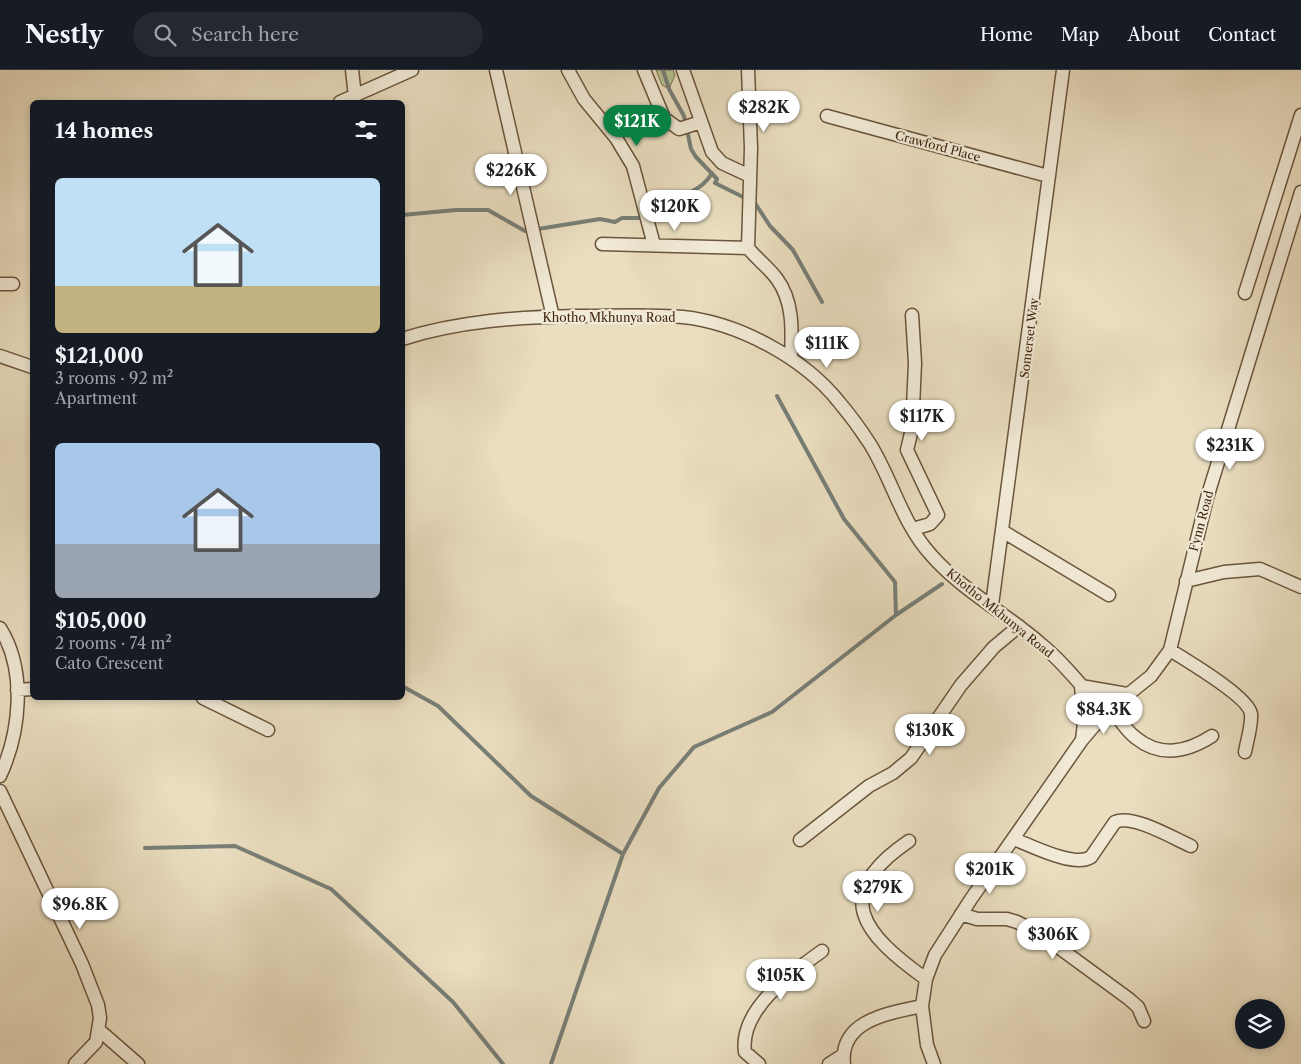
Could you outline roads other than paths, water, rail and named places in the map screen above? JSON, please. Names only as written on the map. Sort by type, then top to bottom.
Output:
[{"type":"street","points":[[352,70],[355,96]]},
{"type":"street","points":[[345,100],[412,70]]},
{"type":"street","points":[[496,70],[552,317]]},
{"type":"street","points":[[568,70],[584,100],[616,138],[633,166],[654,246]]},
{"type":"street","points":[[644,70],[664,118],[678,129],[696,123]]},
{"type":"street","points":[[684,70],[696,123],[712,152],[722,163],[750,176]]},
{"type":"street","points":[[748,70],[751,148],[748,248],[778,280],[787,300],[792,324],[791,358]]},
{"type":"street","name":"Somerset Way","points":[[992,605],[1004,532],[1063,70]]},
{"type":"street","points":[[1245,294],[1301,115]]},
{"type":"street","name":"Crawford Place","points":[[827,116],[1048,176]]},
{"type":"street","name":"Fynn Road","points":[[1108,710],[1151,676],[1170,650],[1207,498],[1298,216],[1301,192]]},
{"type":"street","points":[[602,244],[748,248]]},
{"type":"street","points":[[912,316],[915,363],[912,429],[907,450],[938,515],[936,520],[930,524],[913,530]]},
{"type":"street","name":"Khotho Mkhunya Road","points":[[405,339],[436,329],[488,321],[552,317],[685,318],[737,332],[791,358],[809,371],[838,401],[871,445],[901,510],[913,530],[931,556],[951,575],[1043,645],[1081,686],[1135,738],[1157,748],[1184,750],[1194,748],[1212,736]]},
{"type":"street","points":[[0,356],[30,366]]},
{"type":"street","points":[[1004,532],[1109,595]]},
{"type":"street","points":[[1186,581],[1224,572],[1260,569],[1301,587]]},
{"type":"street","points":[[800,840],[869,786],[893,773],[911,758],[961,685],[994,648],[1019,626]]},
{"type":"street","points":[[0,628],[13,662],[17,690],[16,729],[0,776]]},
{"type":"street","points":[[1170,650],[1198,666],[1246,702],[1251,716],[1245,752]]},
{"type":"street","points":[[1082,740],[1084,723],[1081,686],[1127,694]]},
{"type":"street","points":[[17,690],[30,688]]},
{"type":"street","points":[[207,700],[268,730]]},
{"type":"street","points":[[934,1064],[927,1045],[922,1006],[926,979],[935,955],[961,914],[1082,740],[1108,710]]},
{"type":"street","points":[[0,791],[82,964],[98,1005],[99,1030],[96,1042],[75,1064]]},
{"type":"street","points":[[1014,839],[1071,860],[1085,861],[1090,857],[1115,822],[1122,819],[1140,823],[1191,846]]},
{"type":"street","points":[[909,841],[893,852],[874,870],[863,892],[861,905],[863,915],[884,945],[901,961],[926,979]]},
{"type":"street","points":[[961,914],[985,919],[1007,919],[1039,933],[1129,999],[1138,1008],[1144,1021]]},
{"type":"street","points":[[759,1064],[745,1052],[743,1039],[750,1023],[772,991],[792,973],[822,951]]},
{"type":"street","points":[[829,1064],[843,1060],[847,1040],[857,1027],[881,1015],[922,1006]]},
{"type":"street","points":[[99,1030],[138,1064]]},
{"type":"waterway","points":[[663,70],[669,89],[684,116],[691,149],[696,157],[717,179],[715,183],[755,203],[770,226],[793,250],[822,302]]},
{"type":"waterway","points":[[661,209],[702,185],[712,173]]},
{"type":"waterway","points":[[405,215],[456,210],[488,210],[525,231]]},
{"type":"waterway","points":[[538,229],[600,219],[615,222],[622,218],[640,218]]},
{"type":"waterway","points":[[777,396],[844,519],[895,582],[896,615]]},
{"type":"waterway","points":[[551,1064],[623,854],[659,788],[694,747],[772,712],[896,615],[942,584]]},
{"type":"waterway","points":[[405,688],[438,706],[531,796],[623,854]]},
{"type":"waterway","points":[[145,848],[235,846],[331,889],[453,1002],[503,1064]]}]
